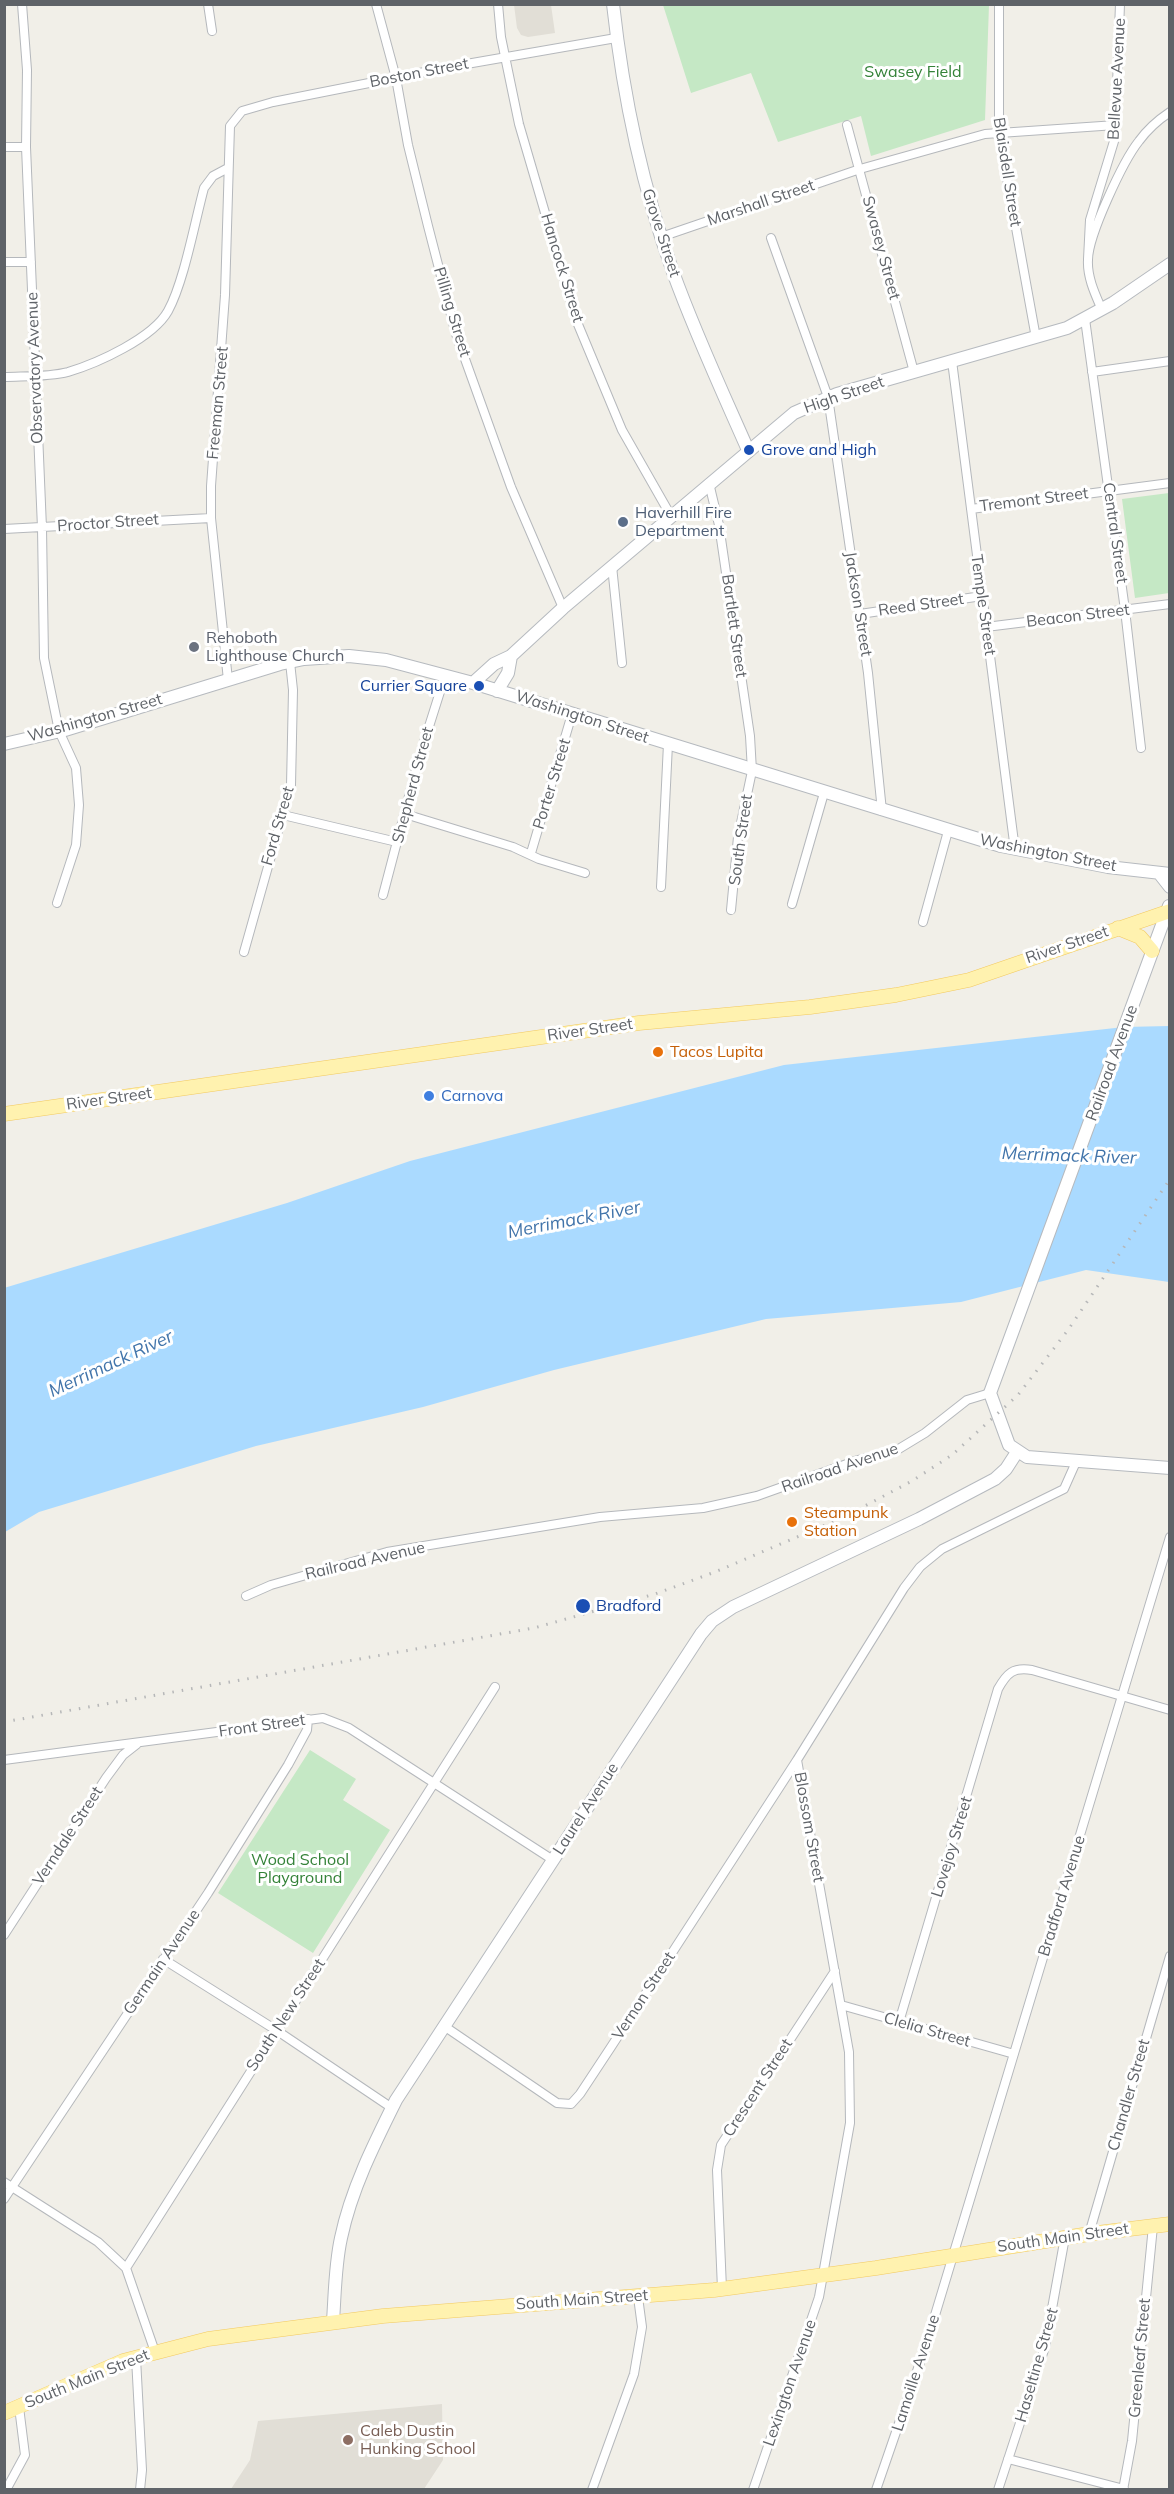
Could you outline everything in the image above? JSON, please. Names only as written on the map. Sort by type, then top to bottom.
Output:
[{"type":"main road","name":"River Street","points":[[4,1114],[621,1025],[810,1007],[896,995],[969,980],[1169,909]]},
{"type":"main road","points":[[1118,928],[1140,937],[1152,952]]},
{"type":"main road","name":"South Main Street","points":[[4,2413],[136,2358],[208,2339],[333,2321],[722,2289],[821,2276],[1065,2237],[1170,2224]]},
{"type":"street","name":"Observatory Avenue","points":[[22,4],[27,70],[26,147],[42,528],[44,658],[59,731],[76,768],[80,805],[76,845],[57,903]]},
{"type":"street","points":[[208,4],[212,31]]},
{"type":"street","name":"Pilling Street","points":[[376,4],[396,78],[408,145],[456,334],[524,521],[562,608]]},
{"type":"street","name":"Hancock Street","points":[[498,4],[505,57],[519,124],[577,322],[622,430],[671,516]]},
{"type":"street","name":"Grove Street","points":[[613,4],[616,38],[633,135],[662,237],[700,340],[748,450]]},
{"type":"street","name":"Blaisdell Street","points":[[999,4],[999,134],[1036,338]]},
{"type":"street","name":"Bellevue Avenue","points":[[1088,259],[1090,220],[1113,150],[1120,4]]},
{"type":"street","name":"Boston Street","points":[[230,126],[242,111],[264,104],[616,38]]},
{"type":"street","points":[[1102,310],[1092,283],[1088,259],[1096,229],[1132,151],[1143,135],[1170,112]]},
{"type":"street","name":"Swasey Street","points":[[847,125],[914,372]]},
{"type":"street","points":[[999,134],[1116,125]]},
{"type":"street","name":"Freeman Street","points":[[228,680],[211,518],[211,486],[225,295],[230,126]]},
{"type":"street","name":"Marshall Street","points":[[662,237],[860,169],[985,135],[999,134]]},
{"type":"street","points":[[4,147],[26,147]]},
{"type":"street","points":[[4,377],[67,372],[131,343],[156,327],[168,310],[204,188],[213,176],[228,168]]},
{"type":"street","name":"Jackson Street","points":[[771,238],[828,397],[874,716],[882,811]]},
{"type":"street","points":[[4,262],[31,262]]},
{"type":"street","name":"High Street","points":[[473,683],[494,664],[511,656],[562,608],[794,412],[828,397],[1067,328],[1102,310],[1170,264]]},
{"type":"street","name":"Central Street","points":[[1085,319],[1125,610],[1141,748]]},
{"type":"street","name":"Temple Street","points":[[952,361],[1015,850]]},
{"type":"street","points":[[1092,372],[1170,362]]},
{"type":"street","name":"Bartlett Street","points":[[710,483],[719,525],[750,736],[752,771]]},
{"type":"street","name":"Tremont Street","points":[[971,508],[1170,483]]},
{"type":"street","name":"Proctor Street","points":[[4,529],[211,518]]},
{"type":"street","points":[[612,566],[622,663]]},
{"type":"street","name":"Reed Street","points":[[860,614],[982,596]]},
{"type":"street","name":"Beacon Street","points":[[986,627],[1170,604]]},
{"type":"street","name":"High Street","points":[[497,691],[508,673],[511,656]]},
{"type":"street","name":"Washington Street","points":[[4,744],[59,731],[290,662],[336,657],[368,657],[473,683],[752,771],[1015,850],[1108,867],[1164,873],[1170,887]]},
{"type":"street","name":"Ford Street","points":[[244,952],[291,785],[293,690],[290,662]]},
{"type":"street","name":"Shepherd Street","points":[[383,895],[445,676]]},
{"type":"street","name":"Porter Street","points":[[531,854],[572,714]]},
{"type":"street","points":[[661,887],[668,744]]},
{"type":"street","name":"South Street","points":[[731,910],[738,837],[752,771]]},
{"type":"street","points":[[792,904],[824,793]]},
{"type":"street","points":[[405,814],[585,873]]},
{"type":"street","points":[[283,815],[397,842]]},
{"type":"street","points":[[923,922],[948,831]]},
{"type":"street","name":"Railroad Avenue","points":[[246,1596],[289,1579],[387,1552],[600,1517],[703,1508],[757,1496],[858,1460],[897,1450],[925,1433],[968,1400],[993,1388],[1169,909]]},
{"type":"street","points":[[993,1388],[1009,1445],[1017,1452],[1034,1458],[1170,1468]]},
{"type":"street","name":"Laurel Avenue","points":[[333,2321],[337,2266],[347,2217],[364,2169],[392,2108],[685,1657],[712,1621],[733,1607],[919,1519],[995,1479],[1006,1469],[1017,1452]]},
{"type":"street","name":"Blossom Street","points":[[821,2276],[850,2123],[849,2052],[797,1760],[904,1588],[920,1567],[942,1549],[1064,1489],[1076,1462]]},
{"type":"street","name":"Bradford Avenue","points":[[954,2255],[1170,1537]]},
{"type":"street","name":"Lovejoy Street","points":[[899,2022],[998,1689],[1008,1673],[1018,1668],[1032,1670],[1122,1696]]},
{"type":"street","name":"South New Street","points":[[126,2268],[495,1687]]},
{"type":"street","points":[[1122,1696],[1170,1710]]},
{"type":"street","name":"Front Street","points":[[4,1760],[323,1718],[337,1722],[553,1860]]},
{"type":"street","name":"Germain Avenue","points":[[4,2199],[288,1765],[307,1730],[308,1719]]},
{"type":"street","name":"Verndale Street","points":[[4,1935],[106,1778],[123,1755],[138,1743]]},
{"type":"street","name":"Vernon Street","points":[[444,2026],[557,2103],[571,2104],[611,2047],[797,1760]]},
{"type":"street","name":"Chandler Street","points":[[1089,2234],[1170,1956]]},
{"type":"street","points":[[163,1959],[276,2030],[392,2108]]},
{"type":"street","name":"Crescent Street","points":[[722,2289],[717,2170],[721,2145],[835,1971]]},
{"type":"street","name":"Clelia Street","points":[[841,2006],[1014,2054]]},
{"type":"street","points":[[4,2182],[98,2242],[126,2268],[154,2352]]},
{"type":"street","name":"Greenleaf Street","points":[[1123,2489],[1132,2441],[1153,2226]]},
{"type":"street","name":"Haseltine Street","points":[[998,2490],[1045,2347],[1065,2237]]},
{"type":"street","name":"Lamoille Avenue","points":[[876,2490],[954,2255]]},
{"type":"street","name":"Lexington Avenue","points":[[753,2490],[819,2297],[821,2276]]},
{"type":"street","points":[[592,2490],[634,2374],[642,2327],[638,2297]]},
{"type":"street","points":[[136,2358],[142,2470],[140,2490]]},
{"type":"street","points":[[6,2490],[25,2455],[19,2407]]},
{"type":"street","points":[[1008,2459],[1123,2489]]},
{"type":"shaded area","points":[[514,5],[551,5],[555,33],[528,37],[521,35],[517,28]]},
{"type":"shaded area","name":"Caleb Dustin Hunking School","points":[[442,2404],[443,2460],[424,2489],[231,2489],[250,2460],[258,2421]]},
{"type":"green space","name":"Swasey Field","points":[[663,5],[989,5],[985,120],[871,156],[861,116],[778,142],[751,73],[691,93]]},
{"type":"green space","points":[[1169,493],[1169,593],[1135,598],[1122,499]]},
{"type":"green space","name":"Wood School Playground","points":[[310,1750],[356,1779],[343,1800],[390,1830],[313,1953],[218,1893]]},
{"type":"water","name":"Merrimack River","points":[[1169,1026],[1169,1282],[1086,1270],[961,1302],[766,1319],[554,1370],[423,1407],[256,1446],[39,1512],[5,1532],[4,1288],[287,1203],[410,1161],[784,1065],[1124,1027]]},
{"type":"railway","points":[[4,1722],[534,1628],[655,1594],[715,1572],[844,1517],[912,1481],[952,1455],[1018,1395],[1068,1330],[1170,1179]]},
{"type":"place","name":"Grove and High","points":[[749,450]]},
{"type":"place","name":"Haverhill Fire Department","points":[[623,522]]},
{"type":"place","name":"Rehoboth Lighthouse Church","points":[[194,647]]},
{"type":"place","name":"Currier Square","points":[[479,686]]},
{"type":"place","name":"Tacos Lupita","points":[[658,1052]]},
{"type":"place","name":"Carnova","points":[[429,1096]]},
{"type":"place","name":"Steampunk Station","points":[[792,1522]]},
{"type":"place","name":"Bradford","points":[[583,1606]]},
{"type":"place","name":"Caleb Dustin Hunking School","points":[[348,2440]]}]
